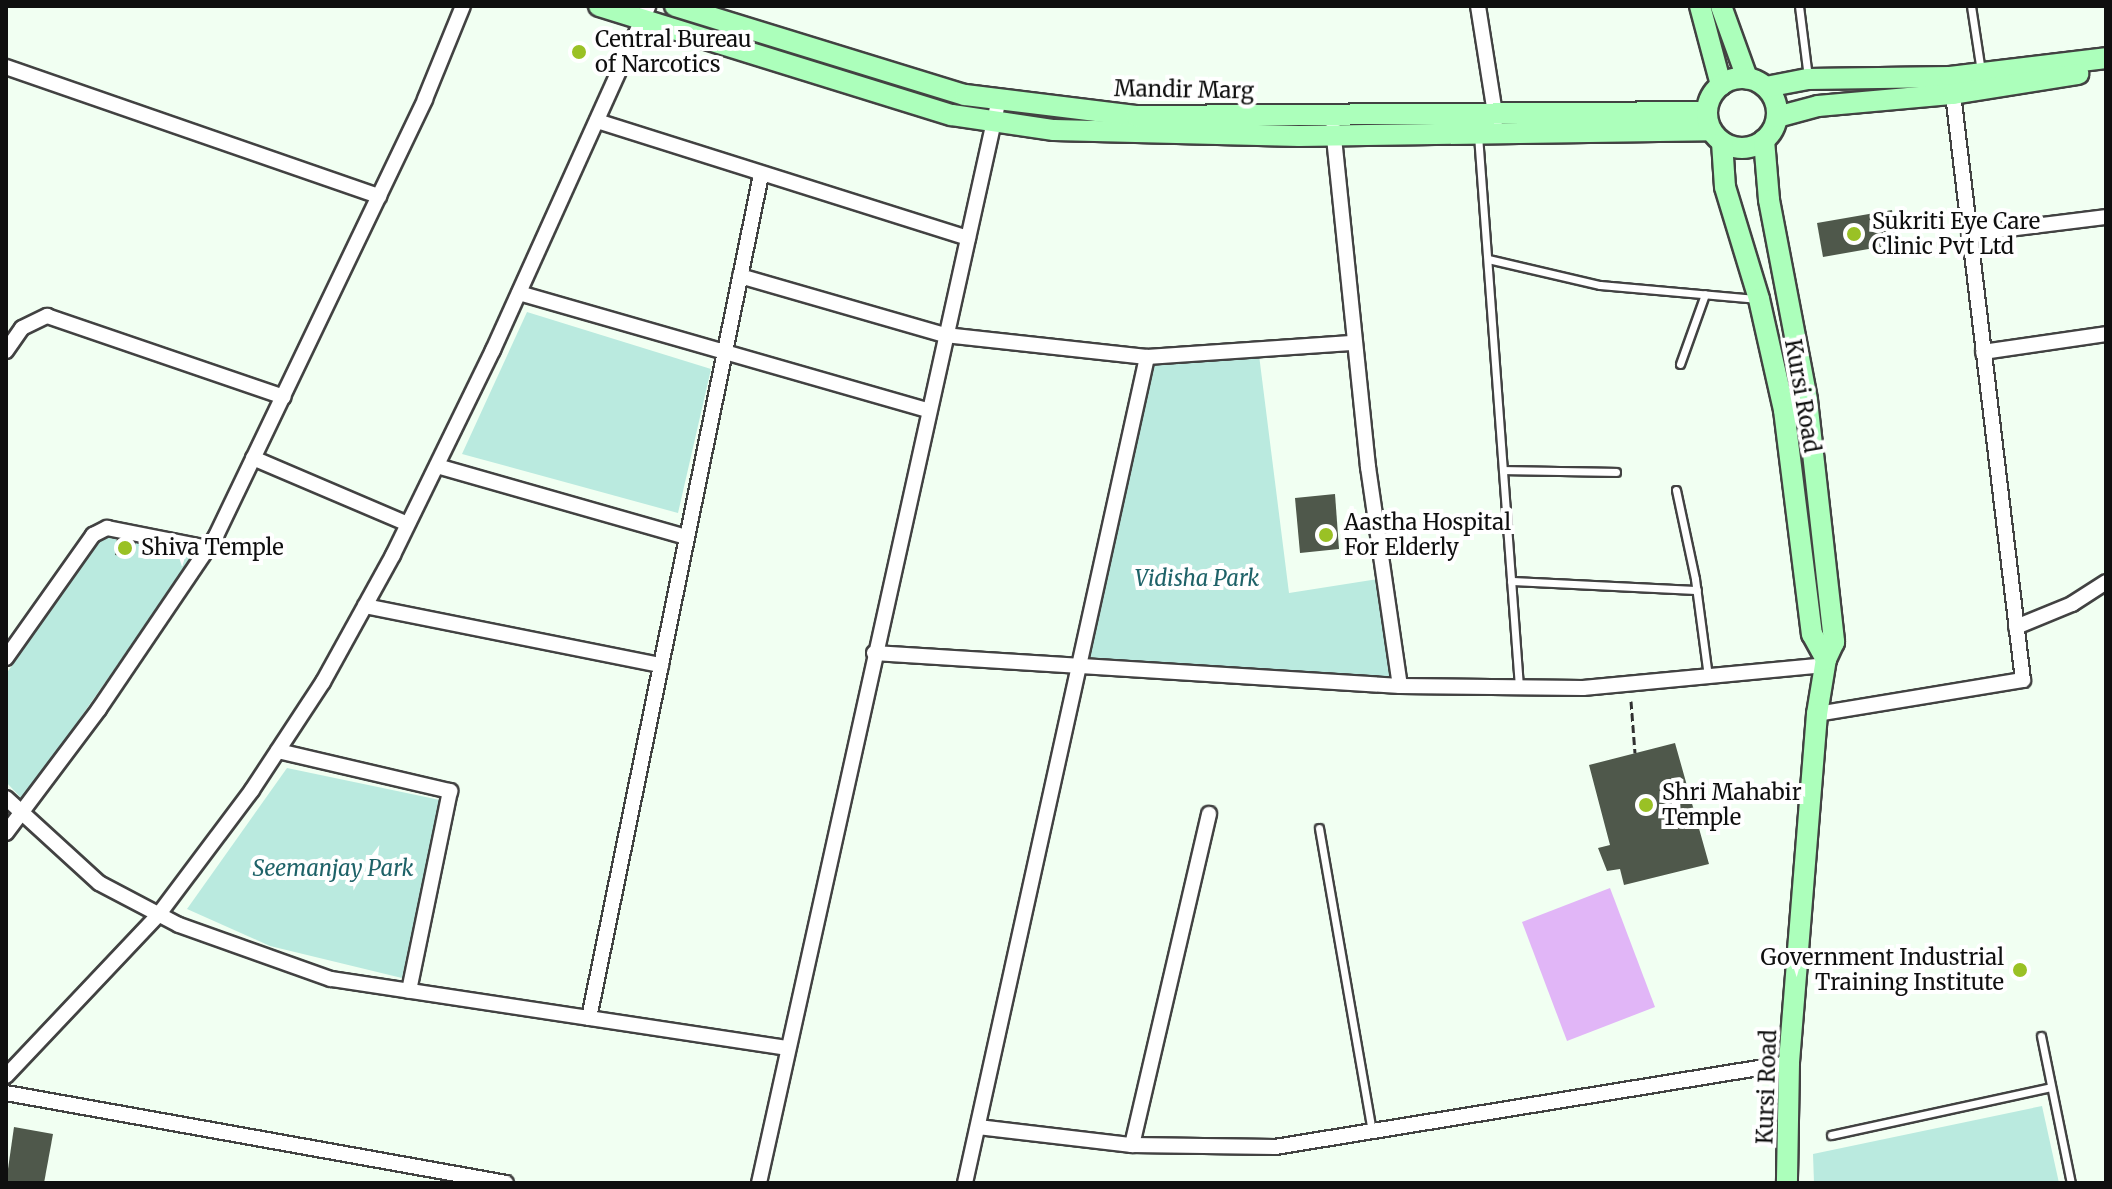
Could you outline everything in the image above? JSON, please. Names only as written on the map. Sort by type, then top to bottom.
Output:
[{"type":"main road","points":[[599,6],[646,13],[952,115],[1054,130],[1487,125],[1713,128],[1736,148],[1764,140],[1777,117],[1818,106],[1953,94],[2106,70]]},
{"type":"main road","name":"Mandir Marg","points":[[675,6],[811,51],[965,95],[1136,116],[1333,126]]},
{"type":"main road","points":[[1700,6],[1721,85],[1713,128]]},
{"type":"main road","points":[[1721,6],[1756,83],[1777,117]]},
{"type":"main road","points":[[1721,85],[1981,72],[2106,58]]},
{"type":"main road","name":"Kursi Road","points":[[1713,128],[1725,187],[1759,299],[1784,410],[1812,634],[1825,662]]},
{"type":"main road","name":"Kursi Road","points":[[1764,140],[1769,200],[1807,400],[1834,642],[1825,662],[1817,714],[1789,1063],[1787,1183]]},
{"type":"street","points":[[6,833],[208,548],[379,196],[463,6]]},
{"type":"street","points":[[1478,6],[1487,125]]},
{"type":"street","points":[[6,1076],[159,914],[278,751],[365,606],[437,466],[646,13]]},
{"type":"street","points":[[6,67],[379,196]]},
{"type":"street","points":[[1817,714],[2023,680],[1953,94]]},
{"type":"street","points":[[759,1183],[999,99]]},
{"type":"street","points":[[597,121],[968,238]]},
{"type":"street","points":[[1333,126],[1355,343],[1400,686]]},
{"type":"street","points":[[589,1018],[761,175]]},
{"type":"street","points":[[1969,234],[2106,217]]},
{"type":"street","points":[[740,276],[945,335],[1147,357],[1355,343]]},
{"type":"street","points":[[519,293],[928,410]]},
{"type":"street","points":[[6,351],[22,328],[47,316],[283,397]]},
{"type":"street","points":[[1983,352],[2106,334]]},
{"type":"street","points":[[965,1183],[1147,357]]},
{"type":"street","points":[[253,458],[408,524]]},
{"type":"street","points":[[437,466],[687,537]]},
{"type":"street","points":[[6,658],[93,535],[107,528],[208,548]]},
{"type":"street","points":[[2016,627],[2072,604],[2106,582]]},
{"type":"street","points":[[365,606],[661,665]]},
{"type":"street","points":[[874,653],[1078,669],[1400,686],[1629,684],[1825,662]]},
{"type":"street","points":[[278,751],[450,791],[409,991]]},
{"type":"street","points":[[6,798],[99,883],[159,914],[331,979],[788,1048]]},
{"type":"street","points":[[1132,1145],[1209,814]]},
{"type":"street","points":[[978,1127],[1132,1145],[1275,1147],[1789,1063]]},
{"type":"street","points":[[6,1093],[506,1183]]},
{"type":"lane","points":[[1799,6],[1808,79]]},
{"type":"lane","points":[[1971,6],[1981,72]]},
{"type":"lane","points":[[1487,125],[1488,259],[1519,687]]},
{"type":"lane","points":[[1488,259],[1600,285],[1759,299]]},
{"type":"lane","points":[[1680,364],[1705,294]]},
{"type":"lane","points":[[1503,470],[1616,472]]},
{"type":"lane","points":[[1676,490],[1697,590],[1708,677]]},
{"type":"lane","points":[[1511,581],[1697,590]]},
{"type":"lane","points":[[1319,828],[1372,1133]]},
{"type":"lane","points":[[2041,1036],[2071,1183]]},
{"type":"lane","points":[[1831,1135],[2051,1087]]},
{"type":"path","points":[[1629,684],[1635,753]]},
{"type":"green space","points":[[527,312],[711,369],[678,513],[462,454]]},
{"type":"green space","name":"Vidisha Park","points":[[1259,355],[1289,593],[1378,579],[1393,679],[1084,665],[1151,361]]},
{"type":"green space","points":[[103,537],[196,552],[23,800],[6,782],[6,674]]},
{"type":"green space","name":"Seemanjay Park","points":[[287,768],[440,800],[402,978],[270,946],[187,909]]},
{"type":"green space","points":[[2042,1106],[2059,1183],[1814,1183],[1813,1154]]},
{"type":"shaded area","points":[[1610,888],[1655,1007],[1567,1041],[1522,922]]},
{"type":"building","points":[[1892,210],[1897,244],[1823,257],[1817,223]]},
{"type":"building","points":[[1335,494],[1339,549],[1300,553],[1295,498]]},
{"type":"building","name":"Shiva Temple","points":[[117,538],[136,542],[131,557],[115,555]]},
{"type":"building","name":"Shri Mahabir Temple","points":[[1675,743],[1709,864],[1624,885],[1620,869],[1607,871],[1598,848],[1610,845],[1589,765]]},
{"type":"building","points":[[14,1127],[53,1134],[44,1183],[6,1183]]},
{"type":"place","name":"Central Bureau of Narcotics","points":[[579,52]]},
{"type":"place","name":"Sukriti Eye Care Clinic Pvt Ltd","points":[[1854,234]]},
{"type":"place","name":"Aastha Hospital For Elderly","points":[[1326,535]]},
{"type":"place","name":"Shiva Temple","points":[[125,548]]},
{"type":"place","name":"Shri Mahabir Temple","points":[[1646,805]]},
{"type":"place","name":"Government Industrial Training Institute","points":[[2020,970]]}]
